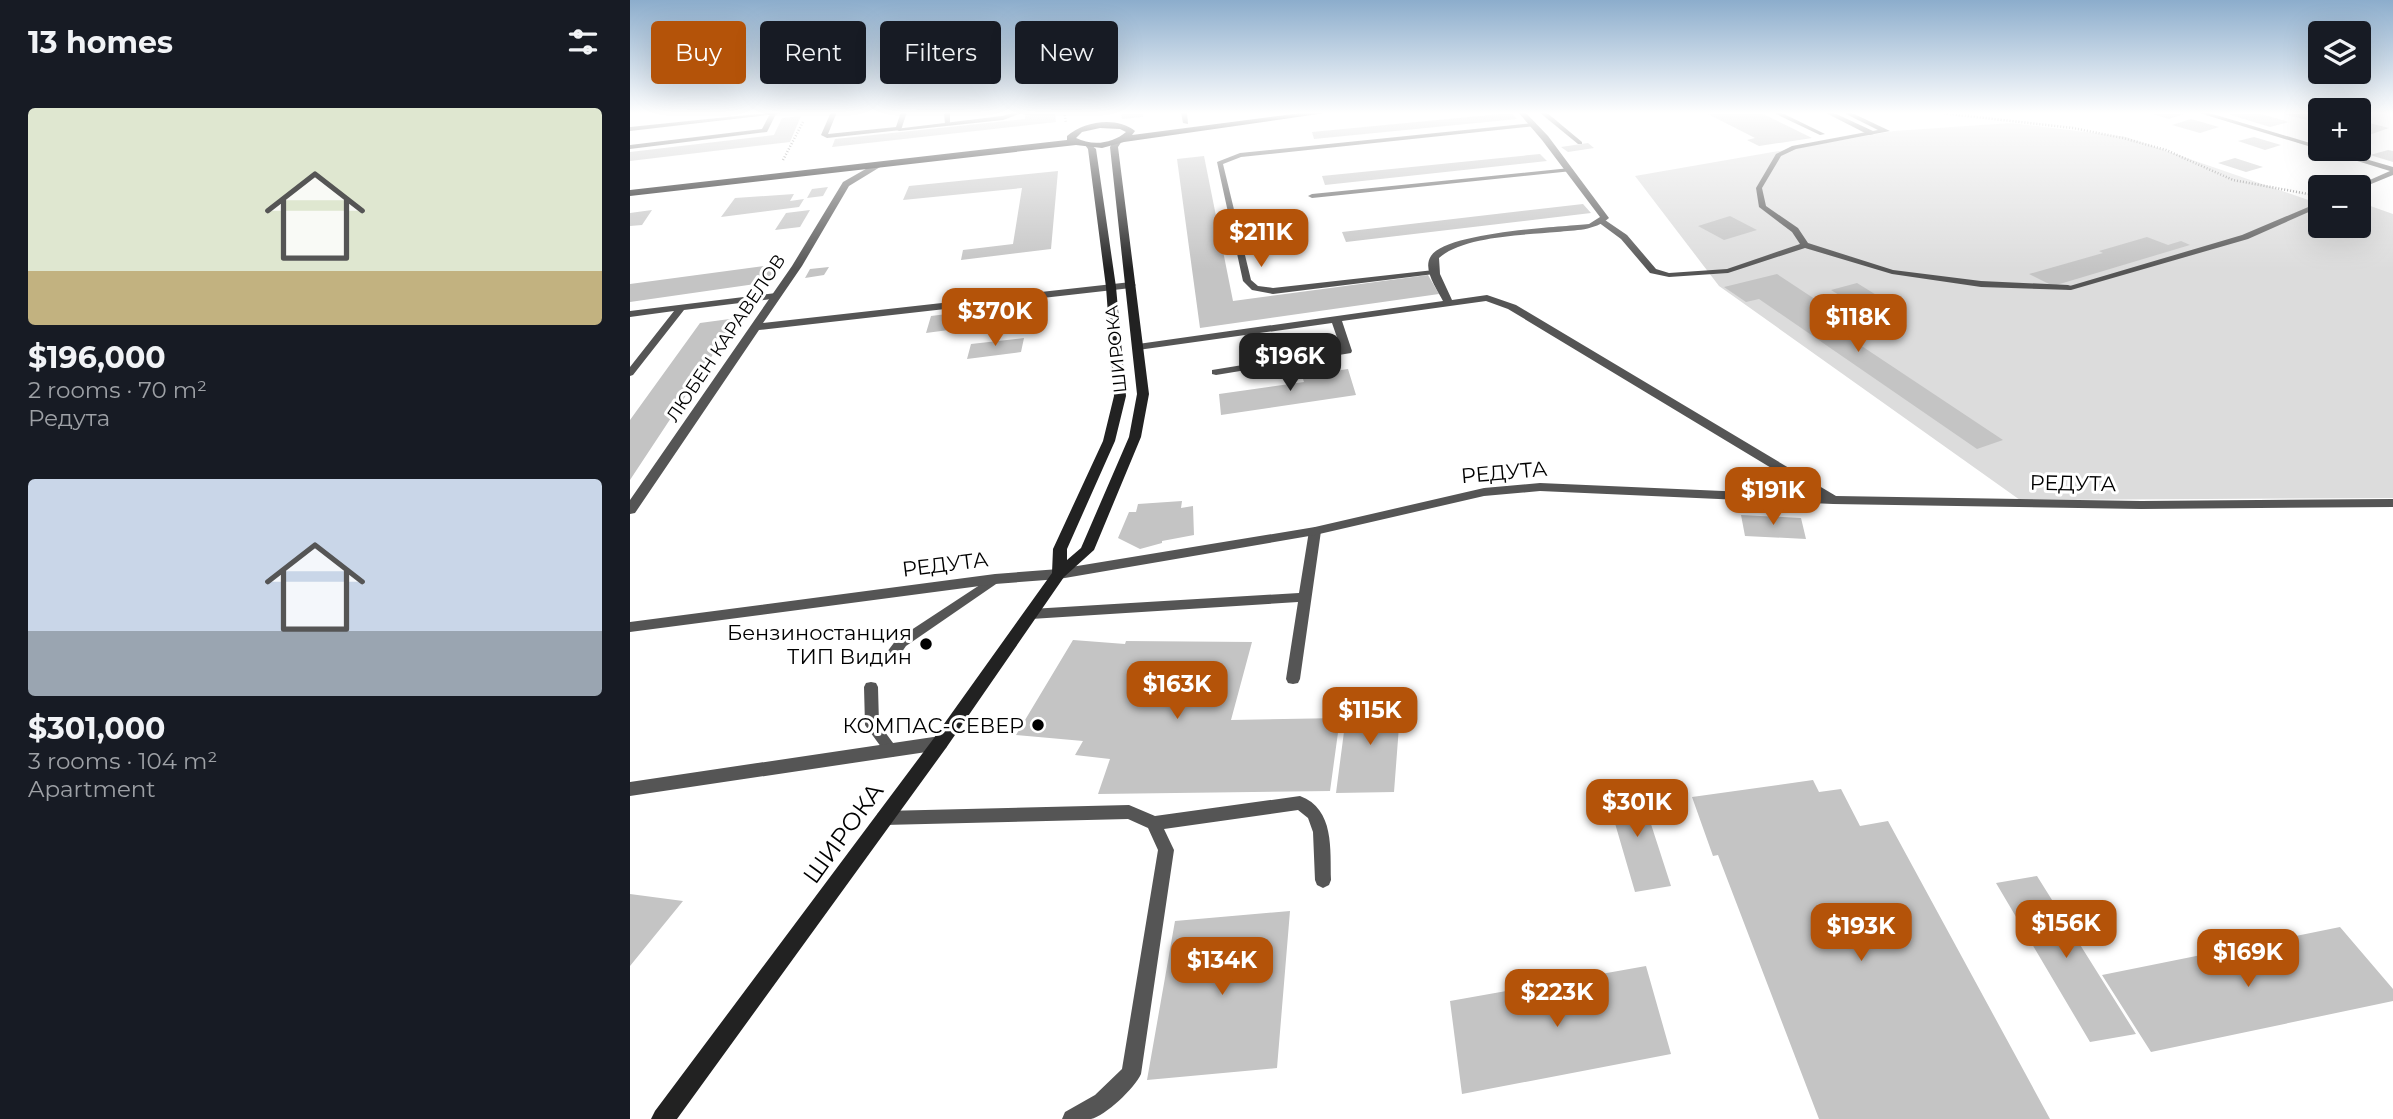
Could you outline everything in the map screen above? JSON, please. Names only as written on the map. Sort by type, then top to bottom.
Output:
[{"type":"main road","points":[[630,185],[815,164]]},
{"type":"main road","points":[[630,193],[879,164]]},
{"type":"main road","name":"ШИРОКА","points":[[1059,574],[1060,549],[1109,441],[1120,396],[1111,287],[1095,164]]},
{"type":"main road","name":"ШИРОКА","points":[[663,1119],[940,743],[1059,574],[1087,550],[1135,437],[1143,394],[1116,164]]},
{"type":"street","name":"ЛЮБЕН КАРАВЕЛОВ","points":[[630,510],[797,266],[846,184],[881,164]]},
{"type":"street","points":[[1448,302],[1434,272],[1435,256],[1442,249],[1454,243],[1602,222],[1605,218],[1565,164]]},
{"type":"street","points":[[2374,164],[2393,170]]},
{"type":"street","points":[[828,170],[846,184]]},
{"type":"street","points":[[2371,181],[2393,170]]},
{"type":"street","points":[[2068,288],[2245,237],[2308,209]]},
{"type":"street","points":[[755,327],[1131,285]]},
{"type":"street","points":[[1138,347],[1487,298],[1512,307],[1834,500]]},
{"type":"street","points":[[1216,372],[1347,351],[1336,318]]},
{"type":"street","name":"РЕДУТА","points":[[630,626],[995,579],[1059,574],[1315,531],[1484,492],[1540,487],[1834,500],[2141,505],[2393,503]]},
{"type":"street","points":[[630,789],[940,743]]},
{"type":"lane","points":[[1219,164],[1247,281],[1255,288],[1273,291],[1434,272]]},
{"type":"lane","points":[[1773,164],[1759,188],[1763,207],[1795,230],[1805,240],[1805,245]]},
{"type":"lane","points":[[1312,196],[1570,170]]},
{"type":"lane","points":[[1602,222],[1624,237],[1653,271],[1668,275],[1728,271],[1805,245],[1892,272],[1981,284],[2068,288]]},
{"type":"lane","points":[[630,314],[776,296]]},
{"type":"lane","points":[[630,373],[681,308]]},
{"type":"lane","points":[[1293,679],[1315,531]]},
{"type":"lane","points":[[894,652],[901,643],[995,579]]},
{"type":"lane","points":[[1031,614],[1306,597]]},
{"type":"lane","points":[[871,687],[872,725],[892,751]]},
{"type":"lane","points":[[884,818],[1129,812],[1154,823],[1300,803],[1315,814],[1321,832],[1323,880]]},
{"type":"lane","points":[[1072,1119],[1102,1102],[1130,1074],[1166,850],[1154,823]]},
{"type":"path","points":[[778,168],[780,164]]},
{"type":"path","points":[[2197,164],[2233,180],[2308,194]]},
{"type":"shaded area","points":[[1703,164],[2205,164],[2308,200],[2308,238],[2371,238],[2371,206],[2393,214],[2393,498],[2020,500],[1719,286],[1635,176]]},
{"type":"building","points":[[1178,164],[1206,164],[1233,301],[1428,275],[1439,294],[1200,328]]},
{"type":"building","points":[[1439,164],[1517,164],[1325,185],[1322,176]]},
{"type":"building","points":[[2222,164],[2254,164],[2263,167],[2246,172]]},
{"type":"building","points":[[1058,171],[1051,249],[961,260],[963,250],[1013,244],[1022,188],[903,200],[909,186]]},
{"type":"building","points":[[828,187],[823,196],[807,198],[812,189]]},
{"type":"building","points":[[794,194],[790,201],[804,199],[799,207],[721,217],[735,198]]},
{"type":"building","points":[[1583,204],[1591,213],[1346,242],[1342,232]]},
{"type":"building","points":[[652,210],[642,225],[630,226],[630,213]]},
{"type":"building","points":[[810,210],[800,227],[775,230],[786,213]]},
{"type":"building","points":[[1730,216],[1757,230],[1724,240],[1698,226]]},
{"type":"building","points":[[2147,237],[2168,245],[2181,241],[2190,245],[2053,286],[2029,274],[2103,253],[2099,251]]},
{"type":"building","points":[[778,264],[770,282],[630,302],[630,284]]},
{"type":"building","points":[[829,267],[824,275],[805,278],[810,269]]},
{"type":"building","points":[[1777,274],[1839,315],[1821,319],[2003,440],[1977,449],[1759,299],[1746,302],[1724,287]]},
{"type":"building","points":[[1857,283],[1878,296],[1852,303],[1831,290]]},
{"type":"building","points":[[1018,305],[1016,321],[926,333],[931,316]]},
{"type":"building","points":[[737,318],[630,480],[630,420],[700,323]]},
{"type":"building","points":[[1024,338],[1021,352],[967,359],[971,344]]},
{"type":"building","points":[[1348,369],[1356,395],[1221,415],[1219,394],[1304,382],[1302,376]]},
{"type":"building","points":[[1182,501],[1181,508],[1193,506],[1194,535],[1162,541],[1140,549],[1118,538],[1129,512],[1136,512],[1138,504]]},
{"type":"building","points":[[1741,515],[1801,518],[1806,539],[1745,536]]},
{"type":"building","points":[[1073,640],[1125,644],[1126,641],[1252,642],[1231,720],[1340,718],[1330,791],[1098,794],[1110,759],[1075,755],[1083,741],[1016,735]]},
{"type":"building","points":[[1401,700],[1394,792],[1336,793],[1348,701]]},
{"type":"building","points":[[1813,780],[1819,792],[1841,789],[1860,826],[1888,821],[2050,1119],[1819,1119],[1718,855],[1713,856],[1692,797]]},
{"type":"building","points":[[1638,784],[1671,886],[1635,892],[1605,789]]},
{"type":"building","points":[[2037,876],[2136,1034],[2090,1042],[1996,883]]},
{"type":"building","points":[[630,894],[683,901],[630,966]]},
{"type":"building","points":[[1290,911],[1277,1068],[1147,1080],[1175,921]]},
{"type":"building","points":[[2340,927],[2393,989],[2393,1001],[2151,1052],[2102,975]]},
{"type":"building","points":[[1646,966],[1671,1054],[1462,1094],[1450,1001]]},
{"type":"place","name":"Бензиностанция ТИП Видин","points":[[926,644]]},
{"type":"place","name":"КОМПАС-СЕВЕР","points":[[1038,725]]}]
